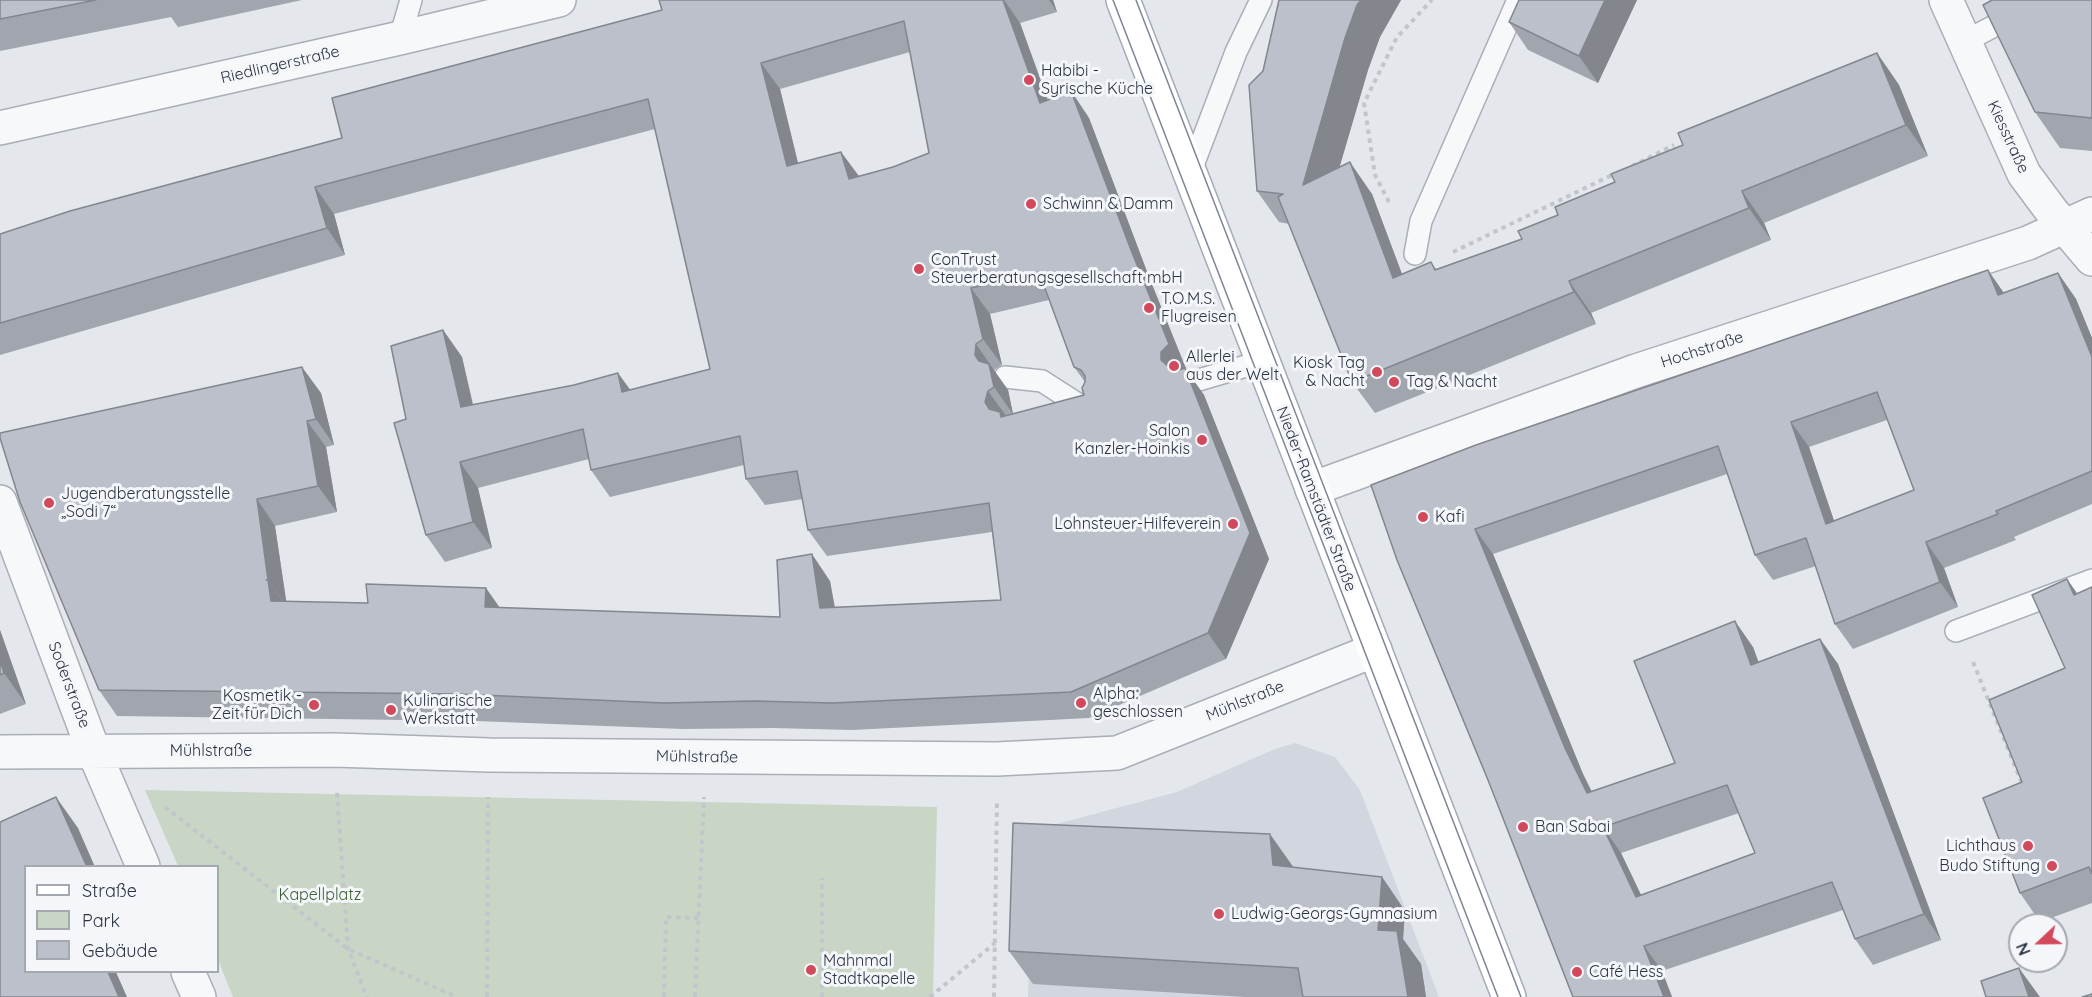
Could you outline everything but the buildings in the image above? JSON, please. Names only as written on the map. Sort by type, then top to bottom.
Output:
[{"type":"main road","name":"Nieder-Ramstädter Straße","points":[[1123,0],[1509,997]]},
{"type":"street","name":"Riedlingerstraße","points":[[0,128],[559,0]]},
{"type":"street","name":"Kiesstraße","points":[[1946,0],[2024,174],[2079,221],[2092,259]]},
{"type":"street","name":"Hochstraße","points":[[1312,489],[1636,371],[2028,243],[2079,221]]},
{"type":"street","name":"Soderstraße","points":[[0,502],[94,752],[142,865]]},
{"type":"street","name":"Mühlstraße","points":[[0,752],[334,750],[489,755],[997,759],[1117,753],[1375,650]]},
{"type":"street","points":[[188,973],[199,997]]},
{"type":"lane","points":[[400,38],[411,0]]},
{"type":"lane","points":[[1190,173],[1236,52],[1261,0]]},
{"type":"lane","points":[[1415,254],[1421,221],[1518,0]]},
{"type":"lane","points":[[1964,42],[2043,0]]},
{"type":"lane","points":[[1192,382],[1263,362]]},
{"type":"lane","points":[[1005,377],[1042,381],[1089,407],[1061,414]]},
{"type":"lane","points":[[1956,631],[2092,580]]},
{"type":"path","points":[[1972,661],[2027,795]]},
{"type":"path","points":[[334,750],[348,949],[367,997]]},
{"type":"path","points":[[487,997],[489,755]]},
{"type":"path","points":[[994,997],[997,759]]},
{"type":"path","points":[[163,805],[348,949],[457,997]]},
{"type":"path","points":[[695,997],[702,823]]},
{"type":"path","points":[[822,878],[822,997]]},
{"type":"path","points":[[664,997],[666,917],[699,918]]},
{"type":"path","points":[[930,997],[995,943]]},
{"type":"shaded area","name":"Ludwig-Georgs-Gymnasium","points":[[1295,743],[1335,757],[1360,790],[1439,997],[1028,997],[1034,830],[1177,792],[1275,749]]},
{"type":"green space","name":"Kapellplatz","points":[[145,790],[937,807],[933,997],[233,997],[219,962],[219,865],[178,865]]},
{"type":"tram line","points":[[1113,0],[1498,997]]},
{"type":"tram line","points":[[1136,0],[1521,997]]},
{"type":"place","name":"Habibi - Syrische Küche","points":[[1029,80]]},
{"type":"place","name":"Schwinn & Damm","points":[[1031,204]]},
{"type":"place","name":"ConTrust Steuerberatungsgesellschaft mbH","points":[[919,269]]},
{"type":"place","name":"T.O.M.S. Flugreisen","points":[[1149,308]]},
{"type":"place","name":"Allerlei aus der Welt","points":[[1174,366]]},
{"type":"place","name":"Kiosk Tag & Nacht","points":[[1377,372]]},
{"type":"place","name":"Tag & Nacht","points":[[1394,382]]},
{"type":"place","name":"Salon Kanzler-Hoinkis","points":[[1202,440]]},
{"type":"place","name":"Jugendberatungsstelle „Sodi 7“","points":[[49,503]]},
{"type":"place","name":"Kafi","points":[[1423,517]]},
{"type":"place","name":"Lohnsteuer-Hilfeverein","points":[[1233,524]]},
{"type":"place","name":"Alpha: geschlossen","points":[[1081,703]]},
{"type":"place","name":"Kosmetik - Zeit für Dich","points":[[314,705]]},
{"type":"place","name":"Kulinarische Werkstatt","points":[[391,710]]},
{"type":"place","name":"Ban Sabai","points":[[1523,827]]},
{"type":"place","name":"Lichthaus","points":[[2028,846]]},
{"type":"place","name":"Budo Stiftung","points":[[2052,866]]},
{"type":"place","name":"Ludwig-Georgs-Gymnasium","points":[[1219,914]]},
{"type":"place","name":"Mahnmal Stadtkapelle","points":[[811,970]]},
{"type":"place","name":"Café Hess","points":[[1577,972]]}]
